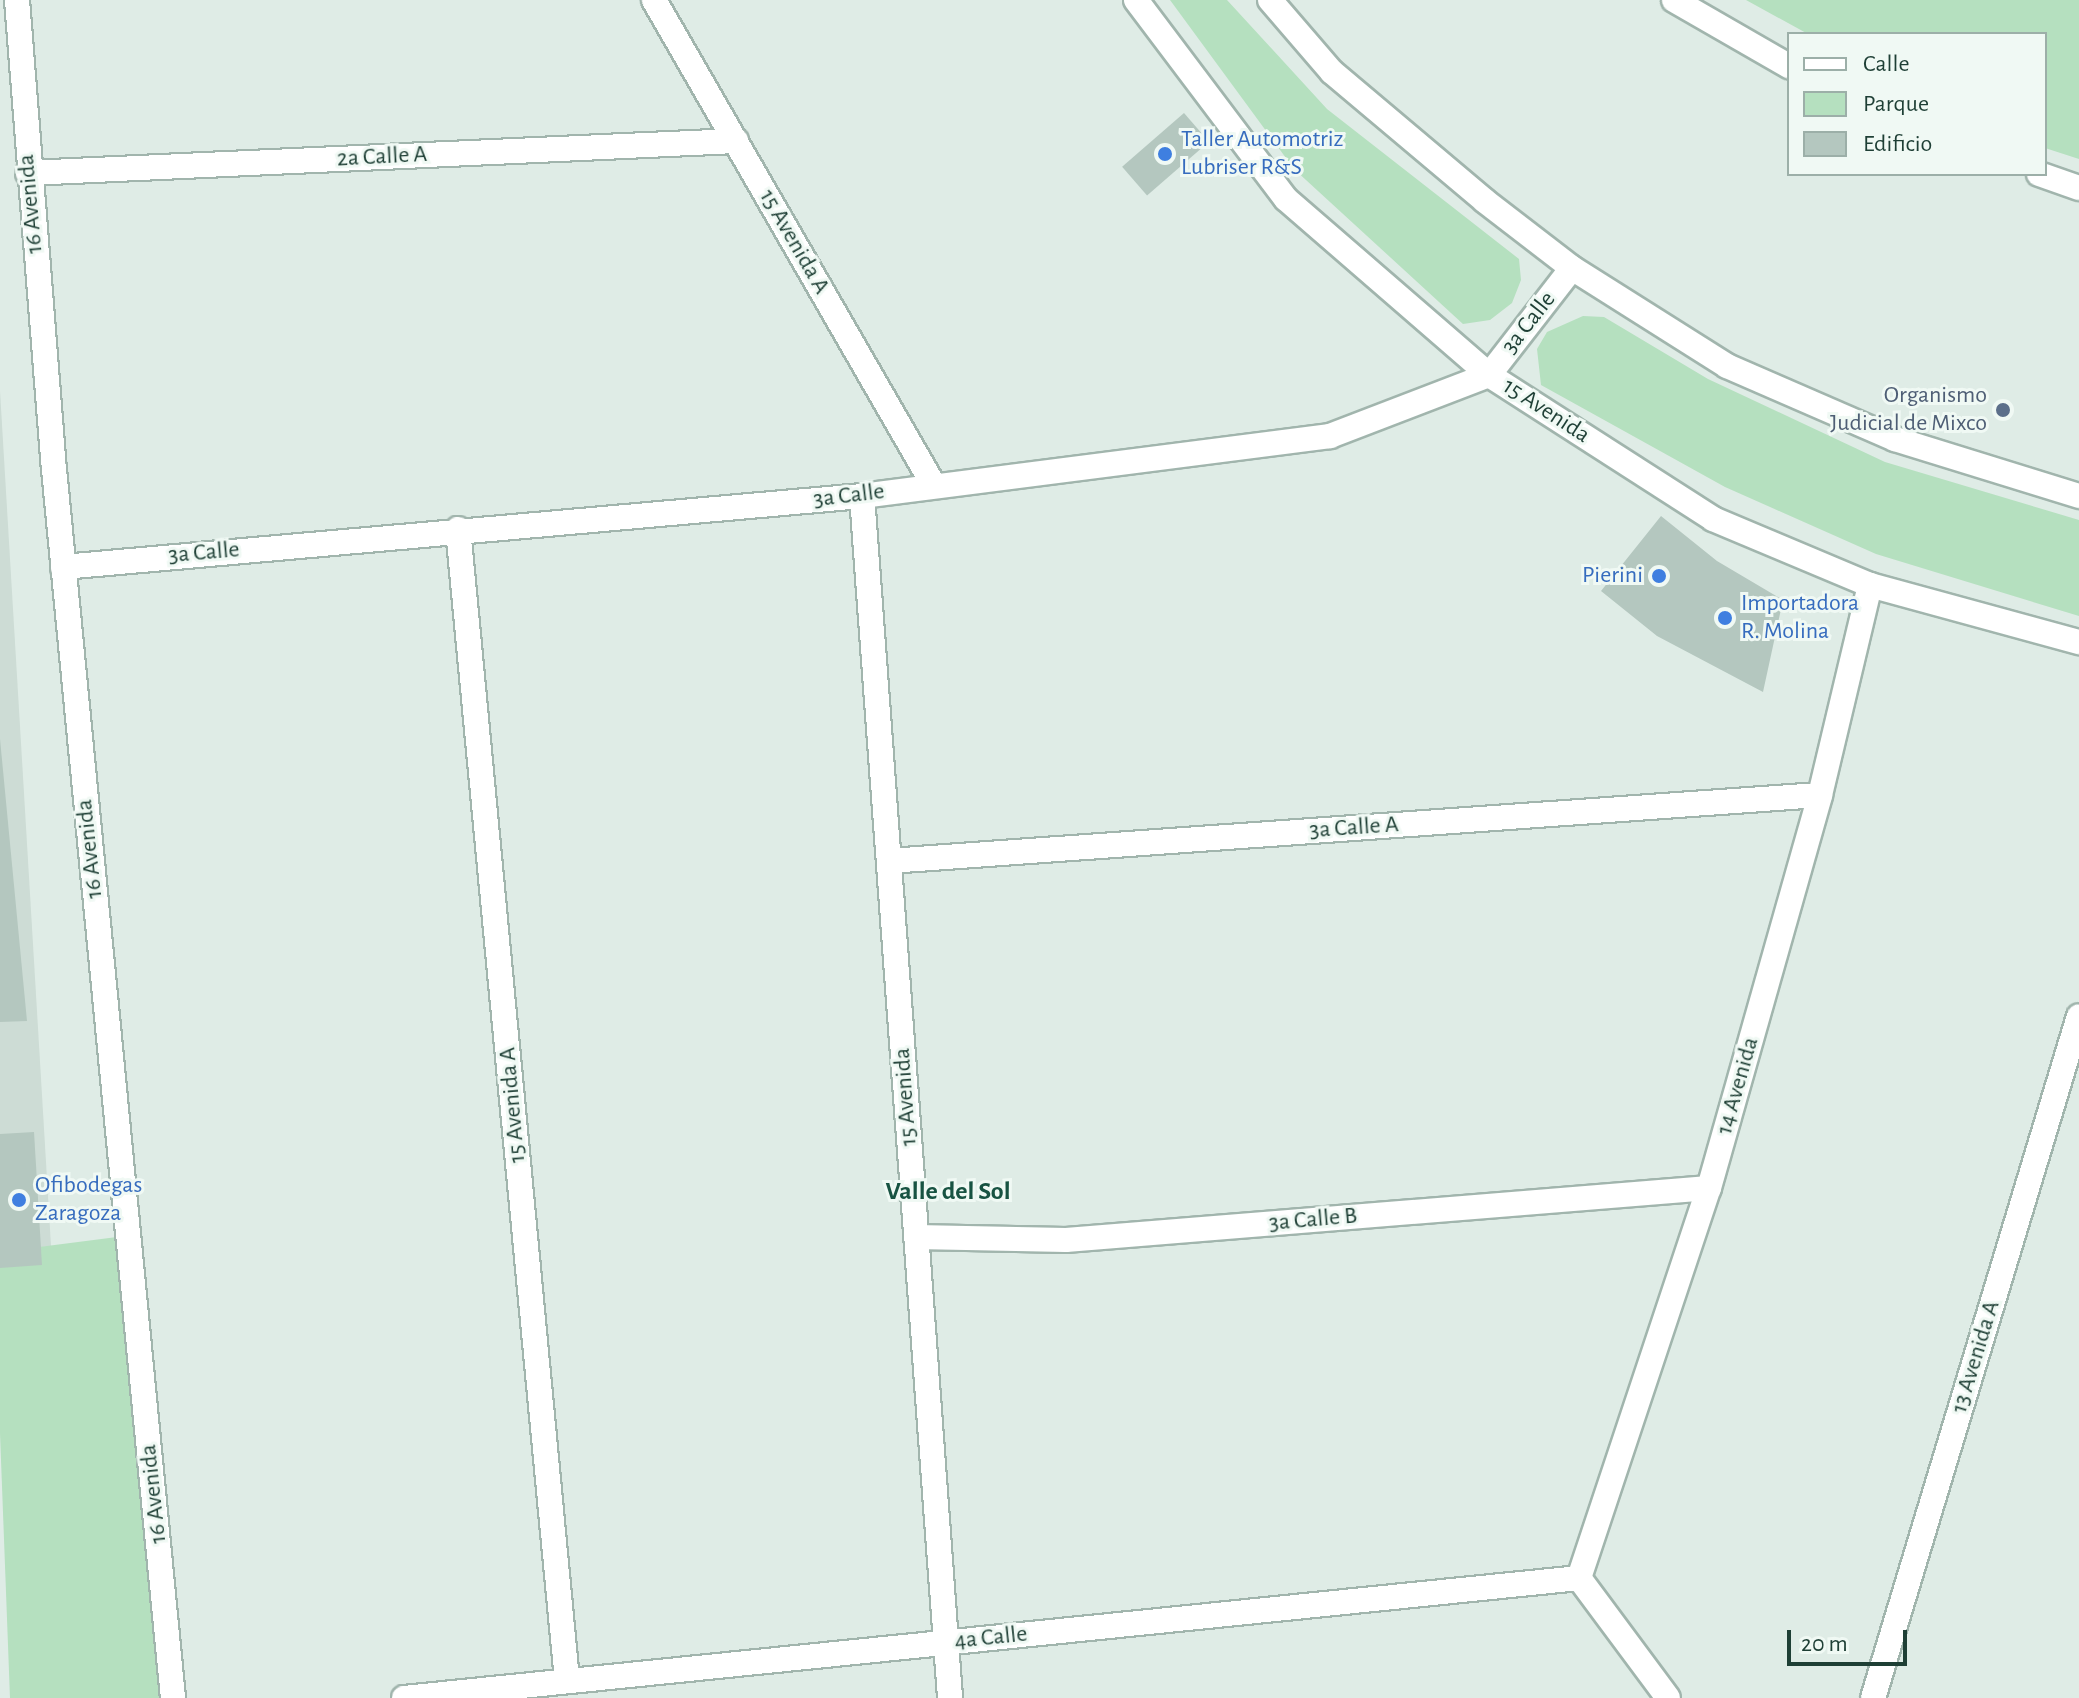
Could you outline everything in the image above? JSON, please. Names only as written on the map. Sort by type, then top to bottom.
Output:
[{"type":"street","name":"16 Avenida","points":[[17,0],[28,173],[63,567],[173,1698]]},
{"type":"street","name":"15 Avenida A","points":[[654,0],[933,484]]},
{"type":"street","name":"15 Avenida","points":[[1136,0],[1286,199],[1489,375],[1713,519],[1870,585],[2079,642]]},
{"type":"street","points":[[1270,0],[1332,72],[1572,268],[1727,366],[1895,439],[2079,496]]},
{"type":"street","points":[[1674,0],[1787,65]]},
{"type":"street","name":"2a Calle A","points":[[28,173],[736,141]]},
{"type":"street","points":[[2045,176],[2079,188]]},
{"type":"street","name":"3a Calle","points":[[63,567],[458,529],[862,496],[933,484],[1330,436],[1489,375],[1572,268]]},
{"type":"street","name":"15 Avenida","points":[[862,496],[950,1698]]},
{"type":"street","name":"15 Avenida A","points":[[458,529],[567,1681]]},
{"type":"street","name":"14 Avenida","points":[[1579,1578],[1709,1188],[1820,795],[1870,585]]},
{"type":"street","name":"3a Calle A","points":[[889,861],[1820,795]]},
{"type":"street","name":"13 Avenida A","points":[[1873,1698],[2079,1016]]},
{"type":"street","name":"3a Calle B","points":[[916,1237],[1066,1240],[1709,1188]]},
{"type":"street","points":[[1579,1578],[1668,1698]]},
{"type":"street","name":"4a Calle","points":[[404,1698],[1579,1578]]},
{"type":"shaded area","points":[[0,391],[51,1246],[0,1252]]},
{"type":"green space","points":[[1170,0],[1227,0],[1327,109],[1519,259],[1521,280],[1512,303],[1490,320],[1463,324],[1294,169]]},
{"type":"green space","points":[[1746,0],[2079,0],[2079,159],[2047,149],[2047,32],[1804,32]]},
{"type":"green space","points":[[1583,316],[1604,317],[1708,379],[1885,462],[2079,520],[2079,616],[1876,554],[1725,487],[1541,385],[1537,349],[1547,332]]},
{"type":"green space","points":[[117,1237],[170,1698],[10,1698],[0,1433],[0,1252]]},
{"type":"building","name":"Taller Automotriz Lubriser R&S","points":[[1184,113],[1209,142],[1147,195],[1122,167]]},
{"type":"building","points":[[1661,516],[1717,561],[1783,600],[1763,692],[1657,636],[1601,591]]},
{"type":"building","points":[[0,739],[27,1021],[0,1022]]},
{"type":"building","name":"Ofibodegas Zaragoza","points":[[34,1132],[42,1265],[0,1268],[0,1134]]},
{"type":"place","name":"Taller Automotriz Lubriser R&S","points":[[1165,154]]},
{"type":"place","name":"Organismo Judicial de Mixco","points":[[2003,410]]},
{"type":"place","name":"Pierini","points":[[1659,576]]},
{"type":"place","name":"Importadora R. Molina","points":[[1725,618]]},
{"type":"place","name":"Ofibodegas Zaragoza","points":[[19,1200]]},
{"type":"district","name":"Valle del Sol","points":[[948,1192]]}]
